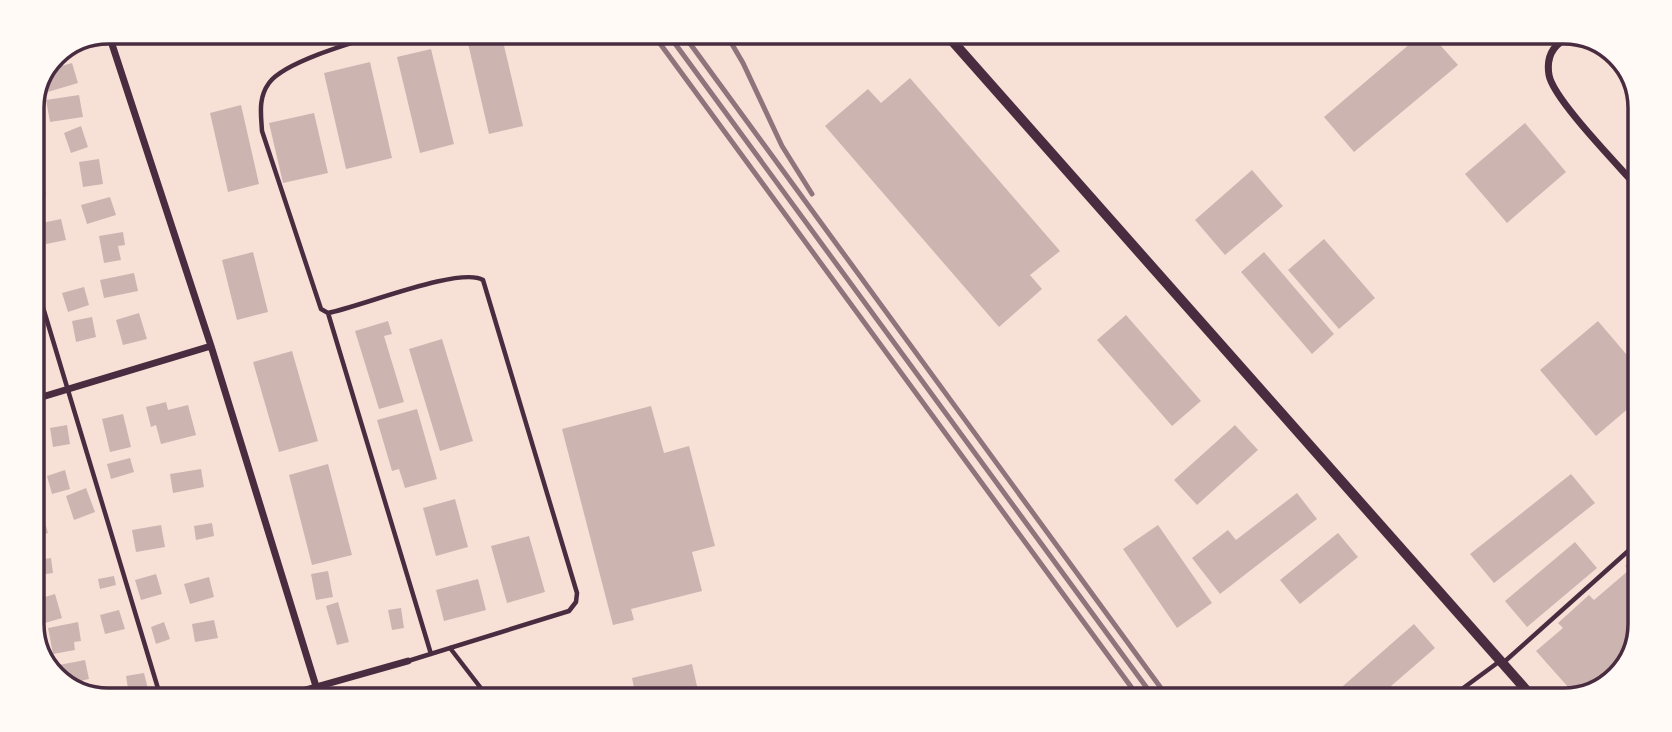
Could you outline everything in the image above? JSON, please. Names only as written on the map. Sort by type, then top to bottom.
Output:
[{"type":"street","points":[[112,44],[211,346],[316,686]]},
{"type":"street","points":[[955,44],[1525,688]]},
{"type":"street","points":[[1557,44],[1549,54],[1549,76],[1559,97],[1628,176]]},
{"type":"street","points":[[44,396],[211,346]]},
{"type":"street","points":[[310,688],[408,661]]},
{"type":"lane","points":[[354,44],[285,69],[269,82],[260,102],[262,131],[321,309],[328,313],[431,654]]},
{"type":"lane","points":[[328,313],[454,277],[477,276],[484,280],[578,593],[576,602],[569,611],[408,661]]},
{"type":"lane","points":[[44,310],[158,688]]},
{"type":"lane","points":[[1464,688],[1502,662],[1628,551]]},
{"type":"lane","points":[[450,648],[481,688]]},
{"type":"building","points":[[468,44],[504,44],[523,126],[489,134]]},
{"type":"building","points":[[1410,44],[1439,44],[1458,65],[1354,152],[1324,117]]},
{"type":"building","points":[[431,49],[454,144],[420,153],[397,57]]},
{"type":"building","points":[[370,62],[392,158],[346,169],[324,73]]},
{"type":"building","points":[[72,63],[78,83],[46,93],[55,72],[60,66]]},
{"type":"building","points":[[910,78],[1060,251],[1030,275],[1042,289],[999,327],[825,126],[868,89],[881,103]]},
{"type":"building","points":[[79,95],[83,117],[50,122],[46,100]]},
{"type":"building","points":[[241,105],[259,184],[228,192],[210,113]]},
{"type":"building","points":[[314,113],[328,173],[283,183],[269,123]]},
{"type":"building","points":[[1525,123],[1566,172],[1507,223],[1465,174]]},
{"type":"building","points":[[81,126],[88,147],[71,153],[64,133]]},
{"type":"building","points":[[99,159],[103,184],[83,187],[79,162]]},
{"type":"building","points":[[1252,170],[1283,206],[1225,255],[1195,220]]},
{"type":"building","points":[[110,197],[116,215],[87,224],[81,205]]},
{"type":"building","points":[[61,219],[66,240],[46,244],[44,223]]},
{"type":"building","points":[[123,232],[125,245],[118,246],[121,260],[104,263],[99,236]]},
{"type":"building","points":[[1324,239],[1375,298],[1339,329],[1288,270]]},
{"type":"building","points":[[253,252],[268,312],[237,320],[222,260]]},
{"type":"building","points":[[1264,252],[1334,334],[1312,354],[1241,272]]},
{"type":"building","points":[[134,273],[138,291],[104,298],[100,280]]},
{"type":"building","points":[[84,287],[89,305],[68,312],[62,293]]},
{"type":"building","points":[[139,313],[147,339],[123,345],[116,320]]},
{"type":"building","points":[[1126,315],[1201,401],[1172,426],[1097,340]]},
{"type":"building","points":[[92,317],[96,337],[76,342],[72,321]]},
{"type":"building","points":[[388,321],[392,334],[384,336],[404,402],[379,409],[355,331]]},
{"type":"building","points":[[1598,321],[1628,356],[1628,409],[1596,436],[1540,370]]},
{"type":"building","points":[[442,339],[473,441],[440,451],[409,349]]},
{"type":"building","points":[[292,351],[318,441],[279,452],[253,362]]},
{"type":"building","points":[[166,402],[168,410],[188,405],[196,435],[161,444],[156,425],[151,427],[146,407]]},
{"type":"building","points":[[651,406],[664,453],[689,446],[715,546],[692,552],[702,591],[631,609],[634,620],[613,625],[562,429]]},
{"type":"building","points":[[417,409],[437,479],[405,488],[399,469],[392,471],[377,420]]},
{"type":"building","points":[[123,414],[131,447],[110,452],[102,419]]},
{"type":"building","points":[[67,425],[70,444],[53,447],[50,428]]},
{"type":"building","points":[[1235,425],[1258,450],[1197,505],[1174,480]]},
{"type":"building","points":[[130,458],[134,472],[111,479],[107,464]]},
{"type":"building","points":[[328,464],[352,555],[312,565],[289,475]]},
{"type":"building","points":[[201,469],[204,487],[173,493],[170,474]]},
{"type":"building","points":[[65,470],[70,489],[52,494],[47,476]]},
{"type":"building","points":[[1571,474],[1595,503],[1494,583],[1470,554]]},
{"type":"building","points":[[86,488],[95,512],[74,520],[66,496]]},
{"type":"building","points":[[1297,493],[1317,519],[1220,594],[1192,558],[1228,530],[1236,540]]},
{"type":"building","points":[[455,499],[468,547],[436,556],[423,508]]},
{"type":"building","points":[[44,519],[48,533],[44,534]]},
{"type":"building","points":[[212,523],[214,536],[196,540],[194,526]]},
{"type":"building","points":[[161,525],[165,547],[136,552],[132,530]]},
{"type":"building","points":[[1158,525],[1212,603],[1177,628],[1123,549]]},
{"type":"building","points":[[1338,533],[1358,557],[1300,604],[1280,580]]},
{"type":"building","points":[[529,536],[545,592],[507,603],[491,546]]},
{"type":"building","points":[[1575,542],[1597,568],[1527,627],[1505,601]]},
{"type":"building","points":[[51,558],[53,573],[44,574],[44,559]]},
{"type":"building","points":[[328,571],[333,597],[316,600],[311,574]]},
{"type":"building","points":[[1628,571],[1627,636],[1620,656],[1600,677],[1569,688],[1536,651],[1563,628],[1558,623],[1589,595],[1594,600]]},
{"type":"building","points":[[156,574],[162,594],[141,600],[135,580]]},
{"type":"building","points":[[114,576],[116,585],[100,589],[98,579]]},
{"type":"building","points":[[209,577],[214,597],[190,604],[184,584]]},
{"type":"building","points":[[478,579],[486,610],[444,621],[436,590]]},
{"type":"building","points":[[55,594],[62,618],[45,623],[44,597]]},
{"type":"building","points":[[338,602],[349,642],[337,645],[326,606]]},
{"type":"building","points":[[401,608],[404,628],[392,630],[388,610]]},
{"type":"building","points":[[119,610],[125,629],[105,634],[100,615]]},
{"type":"building","points":[[214,620],[218,638],[195,642],[192,624]]},
{"type":"building","points":[[78,622],[81,641],[74,642],[75,650],[53,654],[48,628]]},
{"type":"building","points":[[164,622],[170,639],[156,644],[151,627]]},
{"type":"building","points":[[1414,624],[1435,648],[1389,688],[1341,688]]},
{"type":"building","points":[[85,660],[89,679],[76,680],[59,665]]},
{"type":"building","points":[[692,664],[697,688],[634,688],[632,678]]},
{"type":"building","points":[[144,673],[148,688],[128,688],[126,676]]},
{"type":"railway","points":[[660,44],[1132,688]]},
{"type":"railway","points":[[675,44],[1147,688]]},
{"type":"railway","points":[[690,44],[1161,688]]},
{"type":"railway","points":[[732,44],[782,146],[812,194]]}]
